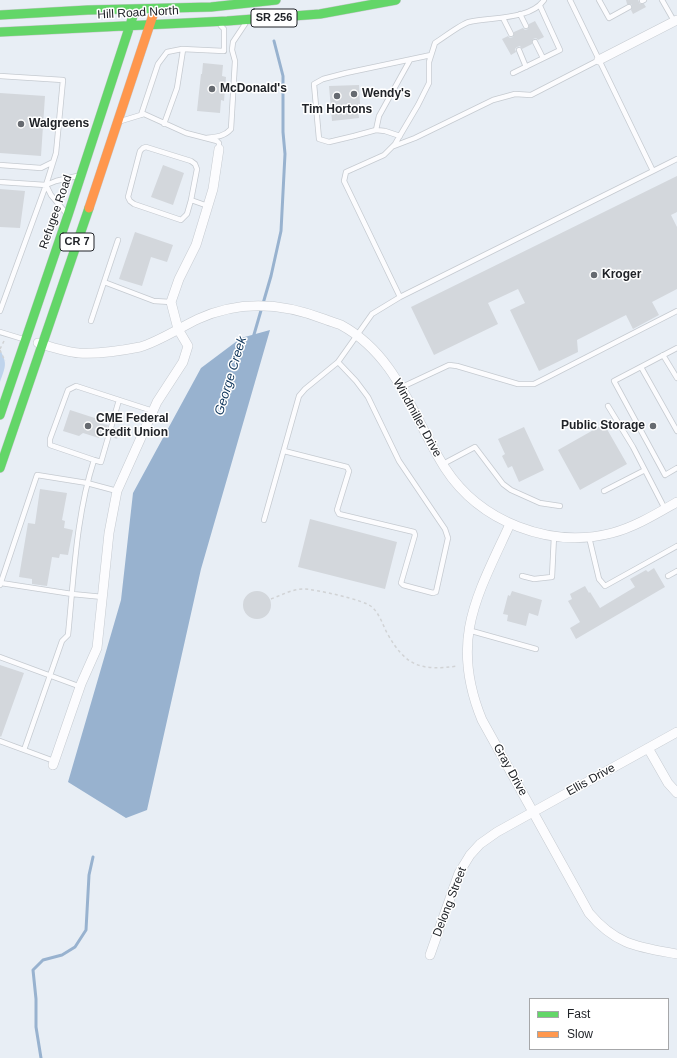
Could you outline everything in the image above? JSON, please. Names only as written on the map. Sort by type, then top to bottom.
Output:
[{"type":"main road","name":"Hill Road North","points":[[0,15],[134,13],[276,0]]},
{"type":"main road","name":"Hill Road North","points":[[0,32],[140,25],[151,20],[217,21],[320,14],[396,0]]},
{"type":"main road","points":[[134,13],[140,16],[140,25]]},
{"type":"main road","name":"Refugee Road","points":[[0,415],[68,215],[134,13]]},
{"type":"main road","name":"Refugee Road","points":[[0,468],[39,344],[95,190],[151,20]]},
{"type":"main road","name":"Refugee Road","points":[[95,190],[91,175],[98,149],[140,25]]},
{"type":"street","points":[[599,60],[676,21]]},
{"type":"street","points":[[54,763],[80,687],[97,648],[109,533],[117,491],[157,402],[183,362],[188,346],[178,329],[171,302],[179,279],[196,245],[213,189],[220,149]]},
{"type":"street","name":"Windmiller Drive","points":[[39,344],[78,353],[112,351],[142,346],[199,318],[228,308],[269,305],[305,311],[341,325],[367,343],[402,387],[443,464],[455,481],[477,504],[510,524],[533,532],[554,536],[589,537],[627,528],[677,502]]},
{"type":"street","name":"Gray Drive","points":[[510,524],[480,588],[474,604],[468,630],[467,650],[471,690],[482,720],[585,905],[598,923],[620,940],[633,945],[677,954]]},
{"type":"street","points":[[677,732],[648,748],[668,783],[677,793]]},
{"type":"street","name":"Ellis Drive","points":[[533,812],[648,748]]},
{"type":"street","name":"Delong Street","points":[[430,954],[459,874],[470,856],[486,839],[533,812]]},
{"type":"lane","points":[[400,297],[344,181],[346,172],[384,155],[400,136],[428,84],[429,62],[435,43],[468,22],[503,18],[520,14],[540,6],[544,0]]},
{"type":"lane","points":[[570,0],[653,171]]},
{"type":"lane","points":[[600,0],[609,18],[630,7]]},
{"type":"lane","points":[[662,0],[676,21]]},
{"type":"lane","points":[[513,74],[526,66],[560,50],[540,6]]},
{"type":"lane","points":[[520,14],[526,26]]},
{"type":"lane","points":[[503,18],[511,34]]},
{"type":"lane","points":[[204,138],[218,137],[227,133],[231,129],[235,61],[232,50],[233,42],[248,19]]},
{"type":"lane","points":[[141,115],[158,64],[167,52],[183,50],[224,51],[224,29],[217,21]]},
{"type":"lane","points":[[535,42],[543,58]]},
{"type":"lane","points":[[164,124],[177,88],[183,50]]},
{"type":"lane","points":[[519,50],[526,66]]},
{"type":"lane","points":[[400,136],[385,131],[376,130],[329,142],[319,139],[314,84],[323,78],[431,55]]},
{"type":"lane","points":[[376,130],[380,116],[410,60]]},
{"type":"lane","points":[[393,146],[415,138],[493,100],[515,94],[531,95],[599,60]]},
{"type":"lane","points":[[0,76],[63,80],[56,153],[46,186],[0,311]]},
{"type":"lane","points":[[118,123],[144,114],[164,124],[217,141],[220,143],[220,149]]},
{"type":"lane","points":[[146,147],[154,149],[191,161],[195,164],[197,169],[191,200],[187,214],[181,220],[134,204],[130,201],[128,198],[140,152],[143,148],[146,147]]},
{"type":"lane","points":[[264,520],[299,396],[305,389],[338,362],[372,314],[400,297],[677,160]]},
{"type":"lane","points":[[0,166],[41,168],[53,162]]},
{"type":"lane","points":[[0,182],[46,186],[56,181],[81,175]]},
{"type":"lane","points":[[46,186],[51,195],[68,215]]},
{"type":"lane","points":[[191,200],[208,206]]},
{"type":"lane","points":[[91,321],[118,240]]},
{"type":"lane","points":[[104,282],[154,301],[171,302]]},
{"type":"lane","points":[[402,387],[449,365],[518,384],[534,384],[677,311]]},
{"type":"lane","points":[[0,332],[39,344]]},
{"type":"lane","points":[[677,348],[614,380],[664,475],[677,468]]},
{"type":"lane","points":[[663,355],[677,378]]},
{"type":"lane","points":[[284,451],[347,467],[349,471],[337,510],[339,514],[414,532],[415,535],[401,583],[403,585],[433,593],[436,592],[448,538],[445,530],[399,460],[368,397],[356,381],[338,362]]},
{"type":"lane","points":[[641,367],[677,431]]},
{"type":"lane","points":[[119,400],[101,462],[50,445],[50,439],[68,390],[76,386],[153,411]]},
{"type":"lane","points":[[608,406],[633,447],[665,509]]},
{"type":"lane","points":[[443,464],[474,447],[503,484],[511,490],[540,503],[560,506]]},
{"type":"lane","points":[[24,750],[62,641],[68,635],[79,527],[87,483],[94,460]]},
{"type":"lane","points":[[604,492],[645,470]]},
{"type":"lane","points":[[103,596],[72,594],[0,584],[37,475],[87,483],[117,491]]},
{"type":"lane","points":[[522,576],[534,579],[552,577],[554,536]]},
{"type":"lane","points":[[589,537],[599,579],[604,586],[677,546]]},
{"type":"lane","points":[[668,576],[677,571]]},
{"type":"lane","points":[[468,630],[536,649]]},
{"type":"lane","points":[[0,657],[80,687]]},
{"type":"lane","points":[[0,741],[54,763]]},
{"type":"path","points":[[271,599],[293,590],[304,589],[349,598],[371,606],[380,618],[388,635],[402,654],[412,663],[427,668],[468,664]]},
{"type":"shaded area","points":[[0,350],[5,366],[0,382]]},
{"type":"water","points":[[270,330],[201,569],[147,810],[126,818],[68,782],[121,600],[133,493],[201,368],[241,338]]},
{"type":"building","points":[[626,0],[638,0],[640,4],[644,4],[646,7],[633,14],[631,4],[627,4]]},
{"type":"building","points":[[535,21],[544,37],[538,40],[536,38],[533,39],[532,44],[522,49],[520,46],[517,47],[515,49],[516,52],[511,55],[502,39],[508,36],[510,38],[513,37],[514,32],[523,28],[525,30],[528,29],[529,24]]},
{"type":"building","name":"McDonald's","points":[[203,63],[223,65],[222,76],[226,77],[224,101],[221,100],[220,113],[197,111]]},
{"type":"building","points":[[359,85],[359,118],[332,121],[329,86]]},
{"type":"building","name":"Walgreens","points":[[0,93],[45,96],[41,156],[0,153]]},
{"type":"building","points":[[163,165],[184,173],[173,205],[151,197]]},
{"type":"building","name":"Kroger","points":[[677,176],[677,212],[671,215],[677,227],[677,289],[652,302],[659,315],[633,329],[626,315],[577,340],[578,352],[539,371],[510,310],[525,303],[518,289],[488,303],[498,324],[434,355],[411,307]]},
{"type":"building","points":[[0,189],[25,191],[20,228],[0,227]]},
{"type":"building","points":[[135,232],[173,245],[167,262],[151,257],[142,286],[119,279]]},
{"type":"building","name":"CME Federal Credit Union","points":[[70,410],[104,421],[103,424],[108,425],[105,435],[100,433],[99,438],[83,433],[79,436],[63,431]]},
{"type":"building","points":[[604,424],[627,464],[580,490],[558,450]]},
{"type":"building","points":[[524,427],[544,470],[519,482],[512,466],[508,468],[502,456],[505,454],[498,439]]},
{"type":"building","points":[[115,428],[120,429],[117,439],[112,437]]},
{"type":"building","points":[[40,489],[67,493],[62,520],[65,521],[64,528],[73,530],[68,555],[60,554],[59,558],[52,557],[47,586],[32,584],[32,579],[19,577],[28,523],[35,524]]},
{"type":"building","points":[[310,519],[397,542],[385,589],[298,567]]},
{"type":"building","points":[[654,568],[665,587],[576,639],[570,628],[580,622],[568,601],[572,599],[570,594],[585,586],[600,608],[635,587],[630,579],[646,570],[648,572]]},
{"type":"building","points":[[257,591],[263,592],[267,595],[270,599],[270,611],[267,615],[263,618],[257,619],[251,618],[247,615],[244,611],[243,605],[244,599],[247,595],[251,592]]},
{"type":"building","points":[[512,591],[542,600],[538,616],[529,613],[526,626],[507,621],[508,615],[503,614],[508,595],[510,596]]},
{"type":"building","points":[[0,665],[24,673],[1,737],[0,736]]},
{"type":"waterway","name":"George Creek","points":[[253,338],[271,276],[281,231],[285,154],[283,132],[283,76],[274,41]]},
{"type":"waterway","name":"George Creek","points":[[41,1058],[36,1027],[36,999],[33,970],[43,960],[62,955],[75,947],[86,930],[89,875],[93,857]]},
{"type":"traffic: fast","points":[[0,15],[88,10],[211,7],[276,0]]},
{"type":"traffic: fast","points":[[0,32],[227,21],[320,14],[396,0]]},
{"type":"traffic: fast","points":[[0,415],[68,215],[133,16]]},
{"type":"traffic: fast","points":[[0,468],[89,208]]},
{"type":"traffic: slow","points":[[89,208],[153,15]]},
{"type":"place","name":"McDonald's","points":[[212,89]]},
{"type":"place","name":"Wendy's","points":[[354,94]]},
{"type":"place","name":"Tim Hortons","points":[[337,96]]},
{"type":"place","name":"Walgreens","points":[[21,124]]},
{"type":"place","name":"Kroger","points":[[594,275]]},
{"type":"place","name":"CME Federal Credit Union","points":[[88,426]]},
{"type":"place","name":"Public Storage","points":[[653,426]]}]
